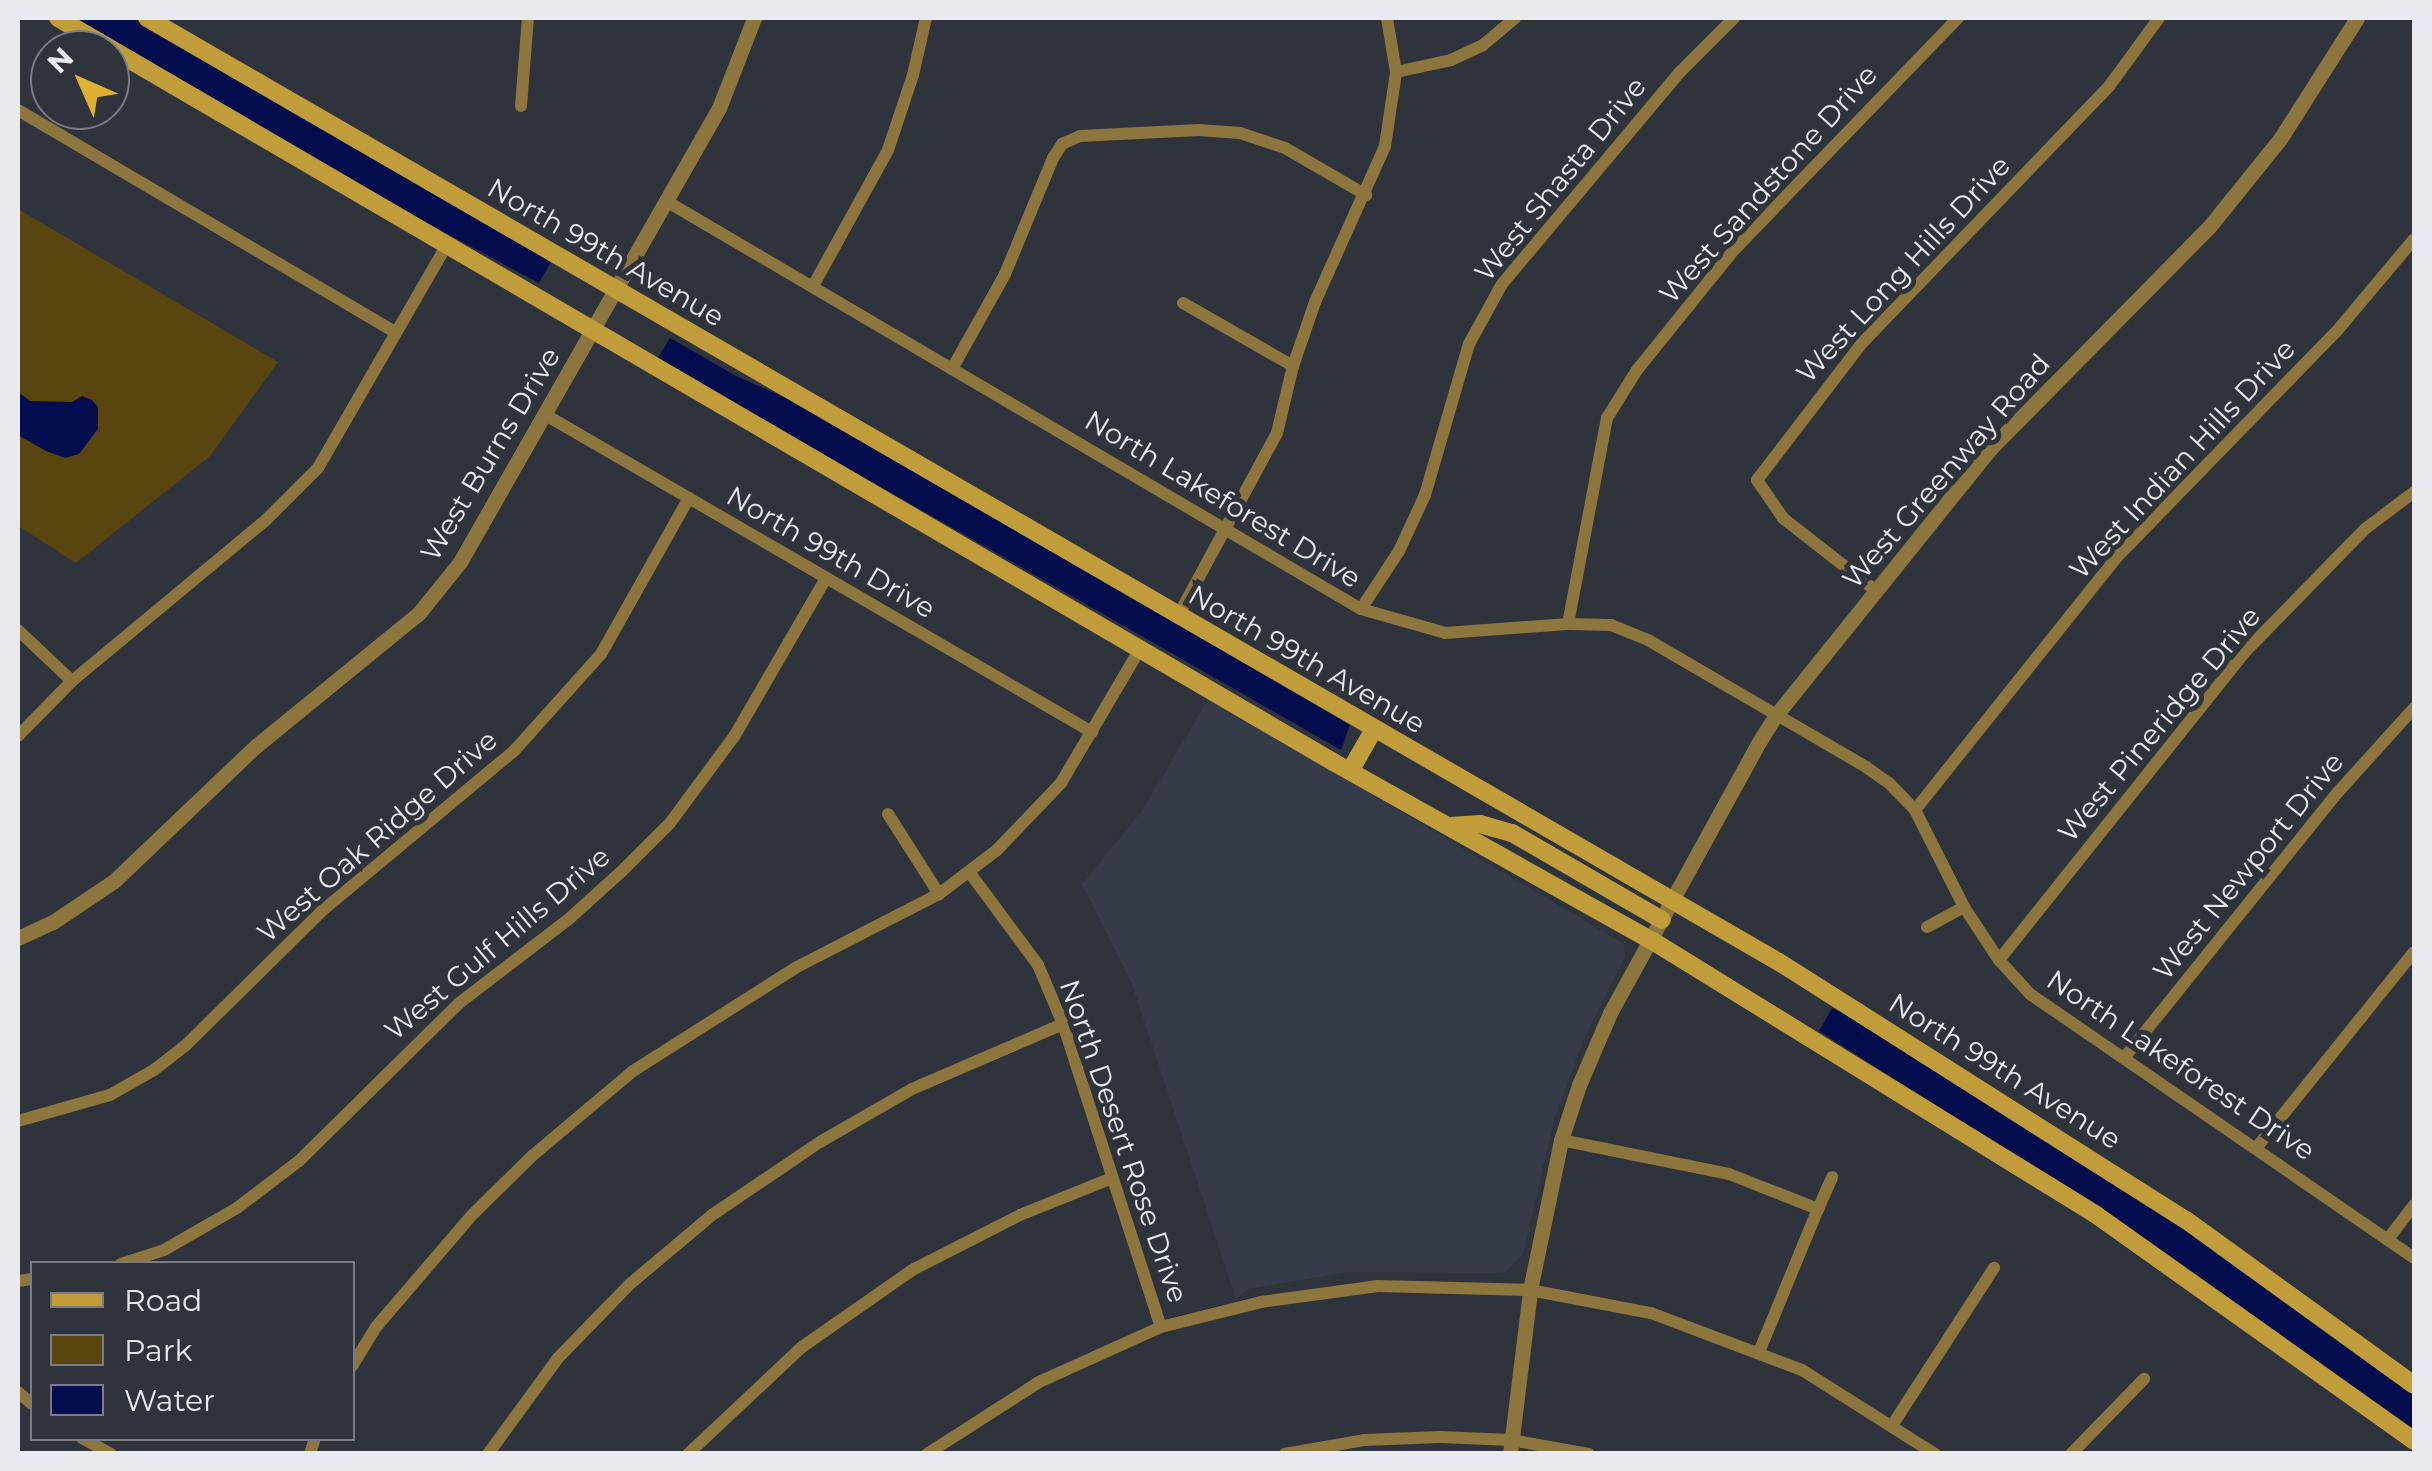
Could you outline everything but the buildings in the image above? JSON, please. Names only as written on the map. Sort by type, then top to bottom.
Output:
[{"type":"main road","points":[[58,18],[1350,770],[1651,940],[2094,1214],[2414,1442]]},
{"type":"main road","name":"North 99th Avenue","points":[[147,18],[1673,900],[2047,1129],[2186,1220],[2414,1386]]},
{"type":"main road","points":[[1350,770],[1373,730]]},
{"type":"main road","points":[[1450,826],[1480,824],[1512,834],[1662,920]]},
{"type":"street","points":[[521,106],[528,18]]},
{"type":"street","name":"West Burns Drive","points":[[18,938],[53,922],[114,880],[256,746],[419,613],[460,562],[719,108],[754,18]]},
{"type":"street","points":[[813,286],[888,150],[913,75],[926,18]]},
{"type":"street","points":[[1178,616],[1277,433],[1293,366],[1330,268],[1385,146],[1396,72],[1388,18]]},
{"type":"street","points":[[1396,72],[1452,60],[1483,44],[1516,18]]},
{"type":"street","name":"West Shasta Drive","points":[[1361,610],[1399,552],[1425,495],[1469,344],[1502,284],[1644,113],[1734,18]]},
{"type":"street","name":"West Sandstone Drive","points":[[1568,624],[1606,418],[1637,370],[1745,237],[1958,18]]},
{"type":"street","name":"West Long Hills Drive","points":[[1875,590],[1783,518],[1756,480],[1863,342],[2110,85],[2159,18]]},
{"type":"street","name":"West Greenway Road","points":[[1510,1447],[1530,1290],[1561,1140],[1595,1044],[1776,715],[1989,450],[2210,227],[2280,140],[2357,18]]},
{"type":"street","points":[[18,110],[393,332]]},
{"type":"street","points":[[952,369],[1005,274],[1053,158],[1062,144],[1080,136],[1199,130],[1240,134],[1284,148],[1366,195]]},
{"type":"street","name":"North Lakeforest Drive","points":[[666,201],[1229,528],[1361,610],[1446,633],[1568,624],[1611,626],[1648,640],[1889,782],[1915,810],[1964,907],[1999,960],[2030,994],[2414,1258]]},
{"type":"street","name":"West Indian Hills Drive","points":[[1915,810],[2117,557],[2336,332],[2414,239]]},
{"type":"street","points":[[18,736],[72,681],[266,520],[318,468],[446,245]]},
{"type":"street","points":[[1184,303],[1293,366]]},
{"type":"street","name":"North 99th Drive","points":[[544,414],[1092,732]]},
{"type":"street","name":"West Pineridge Drive","points":[[1999,960],[2243,654],[2365,529],[2414,492]]},
{"type":"street","name":"West Oak Ridge Drive","points":[[18,1121],[110,1095],[154,1070],[185,1046],[322,910],[514,751],[600,654],[688,498]]},
{"type":"street","name":"West Gulf Hills Drive","points":[[130,1261],[164,1250],[237,1208],[299,1161],[458,1004],[570,918],[670,823],[735,735],[826,578]]},
{"type":"street","points":[[18,630],[72,681]]},
{"type":"street","points":[[355,1361],[376,1327],[473,1214],[532,1156],[633,1071],[796,968],[939,894],[1034,815],[1092,732],[1141,647]]},
{"type":"street","name":"West Newport Drive","points":[[2124,1058],[2339,791],[2414,708]]},
{"type":"street","points":[[888,814],[939,894]]},
{"type":"street","name":"North Desert Rose Drive","points":[[970,872],[1038,965],[1062,1024],[1162,1328]]},
{"type":"street","points":[[1927,927],[1964,907]]},
{"type":"street","points":[[2257,1147],[2414,952]]},
{"type":"street","points":[[488,1454],[558,1358],[630,1284],[712,1215],[789,1162],[898,1097],[1062,1024]]},
{"type":"street","points":[[1561,1140],[1728,1174],[1818,1209]]},
{"type":"street","points":[[1760,1352],[1832,1177]]},
{"type":"street","points":[[688,1454],[802,1347],[914,1269],[1020,1215],[1112,1178]]},
{"type":"street","points":[[2388,1238],[2414,1206]]},
{"type":"street","points":[[164,1250],[170,1261]]},
{"type":"street","points":[[1893,1424],[1994,1268]]},
{"type":"street","points":[[927,1454],[1039,1382],[1162,1328],[1261,1302],[1378,1286],[1530,1290],[1651,1313],[1802,1370],[1935,1454]]},
{"type":"street","points":[[2071,1454],[2144,1379]]},
{"type":"street","points":[[1285,1454],[1364,1440],[1589,1454]]},
{"type":"street","points":[[87,1441],[111,1454]]},
{"type":"shaded area","points":[[1209,698],[1624,944],[1625,956],[1586,1034],[1554,1120],[1523,1254],[1505,1273],[1348,1272],[1248,1289],[1236,1299],[1132,984],[1082,884],[1141,812]]},
{"type":"green space","points":[[18,209],[278,362],[210,456],[76,563],[18,526]]},
{"type":"water","points":[[72,18],[134,18],[551,262],[539,283],[425,222],[130,52],[130,30],[93,30]]},
{"type":"water","points":[[670,338],[738,377],[795,402],[1350,725],[1341,750],[657,359]]},
{"type":"water","points":[[18,392],[30,401],[72,402],[82,396],[92,400],[98,407],[98,429],[79,454],[65,458],[46,451],[18,435]]},
{"type":"water","points":[[1832,1008],[1865,1024],[2162,1214],[2298,1307],[2414,1394],[2414,1429],[2131,1229],[1819,1031]]}]
